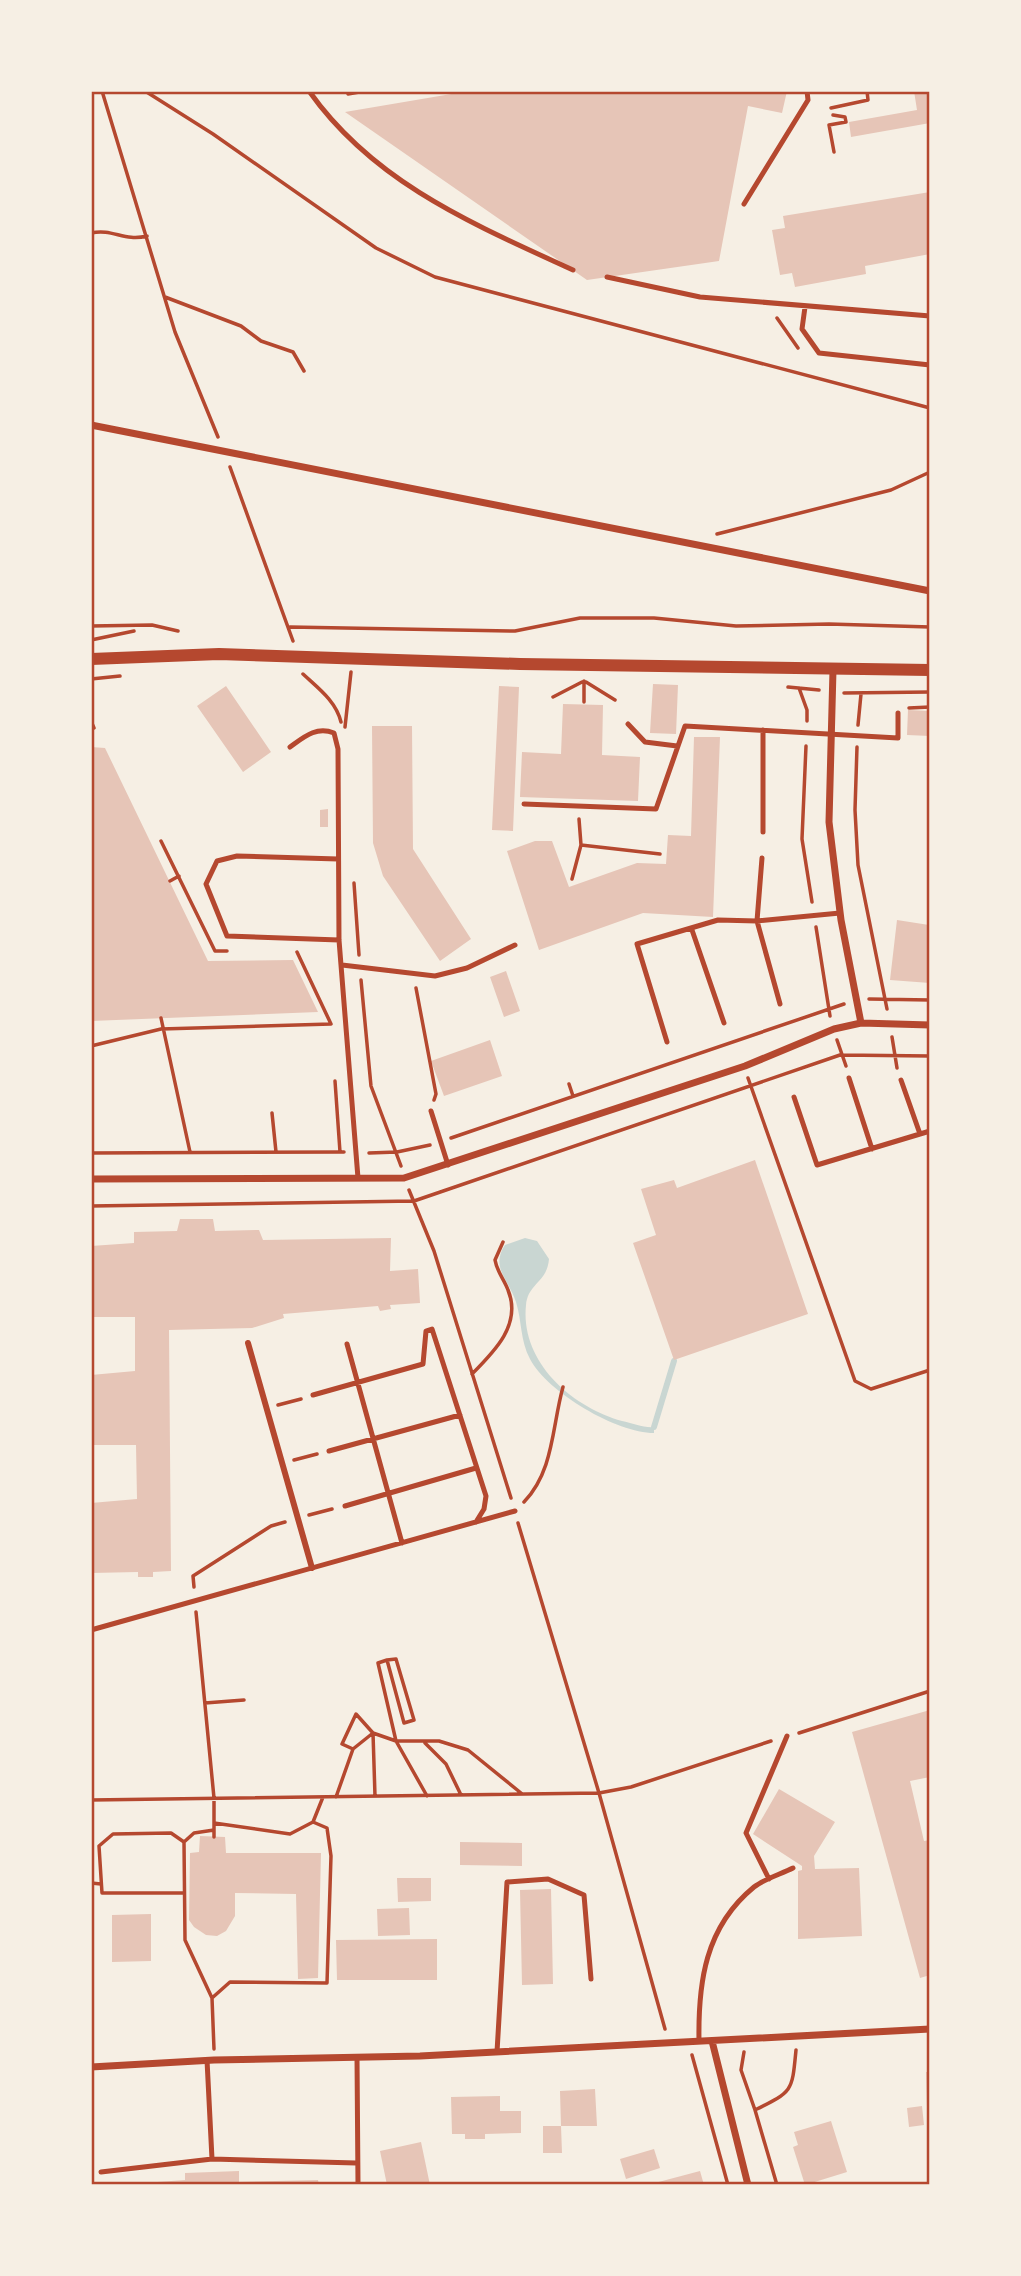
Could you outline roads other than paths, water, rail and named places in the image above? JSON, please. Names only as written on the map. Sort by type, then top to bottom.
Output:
[{"type":"street","points":[[91,425],[930,591]]},
{"type":"street","points":[[91,659],[219,654],[520,664],[930,670]]},
{"type":"street","points":[[834,670],[829,822],[840,913],[861,1023]]},
{"type":"street","points":[[91,1179],[404,1178],[745,1066],[834,1029],[861,1023],[930,1025]]},
{"type":"street","points":[[248,1343],[312,1568]]},
{"type":"street","points":[[91,2067],[211,2060],[497,2052],[930,2029]]},
{"type":"street","points":[[712,2041],[748,2185]]},
{"type":"lane","points":[[309,91],[331,122],[395,179],[484,228],[573,270]]},
{"type":"lane","points":[[744,204],[808,100],[807,91]]},
{"type":"lane","points":[[607,277],[701,296],[930,316]]},
{"type":"lane","points":[[806,307],[802,329],[819,353],[930,365]]},
{"type":"lane","points":[[524,804],[656,809],[685,726],[898,738],[898,713]]},
{"type":"lane","points":[[628,724],[645,742],[677,746]]},
{"type":"lane","points":[[762,832],[764,730]]},
{"type":"lane","points":[[290,747],[312,731],[334,733],[338,749],[339,940],[353,1153],[358,1178]]},
{"type":"lane","points":[[338,859],[237,856],[216,861],[206,884],[227,936],[339,940]]},
{"type":"lane","points":[[762,858],[757,921],[780,1004]]},
{"type":"lane","points":[[667,1042],[637,944],[692,930],[718,920],[757,921],[840,913]]},
{"type":"lane","points":[[692,930],[724,1023]]},
{"type":"lane","points":[[342,965],[435,976],[467,968],[514,945]]},
{"type":"lane","points":[[849,1078],[872,1149]]},
{"type":"lane","points":[[901,1080],[920,1134]]},
{"type":"lane","points":[[794,1097],[817,1165],[930,1131]]},
{"type":"lane","points":[[430,1111],[448,1165]]},
{"type":"lane","points":[[313,1395],[423,1364],[426,1331],[432,1329],[486,1496],[484,1509],[476,1522]]},
{"type":"lane","points":[[347,1344],[402,1543]]},
{"type":"lane","points":[[329,1451],[460,1415]]},
{"type":"lane","points":[[345,1506],[476,1468]]},
{"type":"lane","points":[[91,1630],[514,1511]]},
{"type":"lane","points":[[769,1879],[746,1833],[787,1736]]},
{"type":"lane","points":[[699,2041],[699,1991],[713,1938],[736,1906],[755,1886],[793,1868]]},
{"type":"lane","points":[[497,2052],[506,1882],[548,1880],[584,1895],[591,1979]]},
{"type":"lane","points":[[357,2057],[358,2185]]},
{"type":"lane","points":[[211,2060],[212,2159]]},
{"type":"lane","points":[[101,2172],[212,2159],[356,2162]]},
{"type":"waterway","points":[[654,1427],[674,1361]]}]
